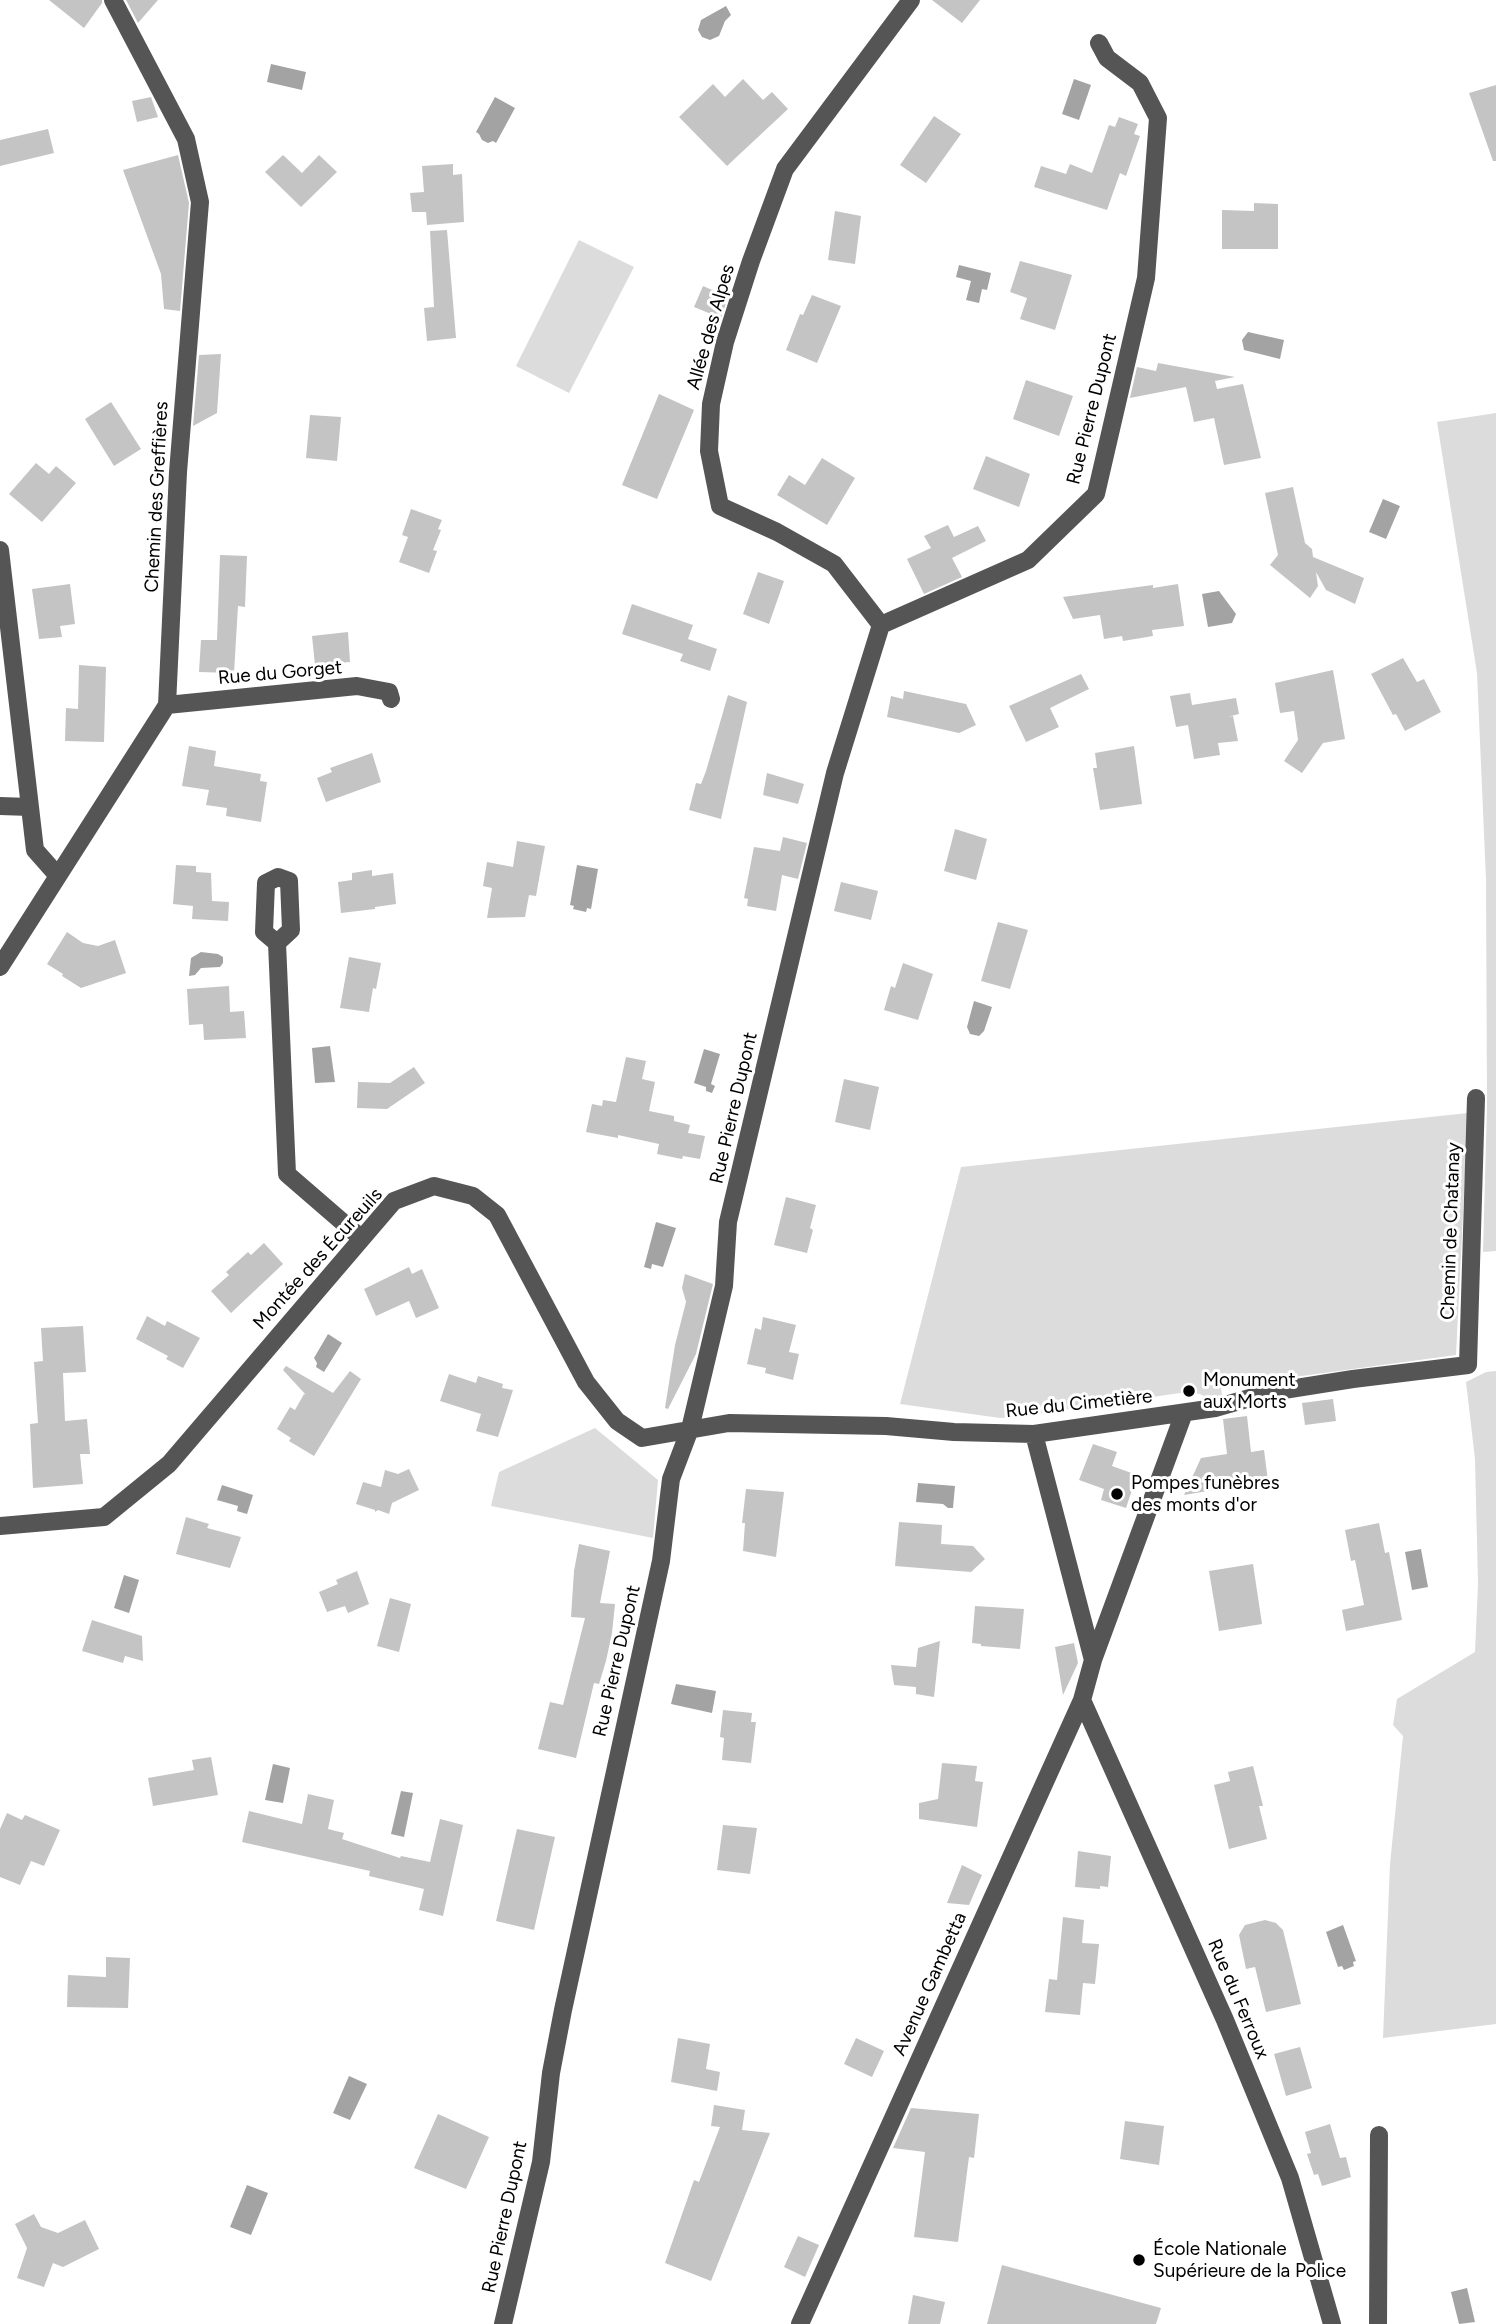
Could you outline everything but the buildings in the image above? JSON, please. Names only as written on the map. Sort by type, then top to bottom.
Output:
[{"type":"street","name":"Chemin des Greffières","points":[[0,967],[167,705],[178,472],[200,202],[187,139],[113,0]]},
{"type":"street","name":"Allée des Alpes","points":[[881,625],[834,564],[777,532],[720,506],[709,451],[711,404],[725,342],[785,169],[911,0]]},
{"type":"street","name":"Rue Pierre Dupont","points":[[503,2324],[541,2162],[551,2073],[660,1561],[671,1479],[690,1429],[724,1286],[731,1208],[835,773],[881,625],[1028,560],[1096,494],[1146,278],[1158,118],[1140,83],[1107,58],[1100,43]]},
{"type":"street","points":[[0,550],[35,850],[58,876]]},
{"type":"street","name":"Rue du Gorget","points":[[167,705],[358,687],[389,692],[391,699]]},
{"type":"street","points":[[0,806],[30,807]]},
{"type":"street","points":[[277,943],[287,1174],[361,1238]]},
{"type":"street","name":"Chemin de Chatanay","points":[[1468,1366],[1476,1098]]},
{"type":"street","name":"Montée des Écureuils","points":[[0,1526],[104,1517],[169,1464],[394,1201],[434,1186],[473,1196],[497,1215],[586,1382],[617,1421],[642,1438],[690,1429]]},
{"type":"street","name":"Rue du Cimetière","points":[[690,1429],[729,1423],[886,1426],[954,1432],[1034,1433],[1227,1406],[1271,1392],[1353,1379],[1468,1366]]},
{"type":"street","name":"Avenue Gambetta","points":[[800,2324],[1082,1700],[1093,1660],[1184,1413]]},
{"type":"street","name":"Avenue Gambetta","points":[[1034,1433],[1093,1660]]},
{"type":"street","name":"Rue du Ferroux","points":[[1082,1700],[1225,2021],[1290,2178],[1332,2324]]},
{"type":"street","points":[[1378,2324],[1379,2134]]},
{"type":"shaded area","points":[[726,6],[731,15],[725,21],[719,36],[710,40],[702,37],[698,30],[701,20]]},
{"type":"shaded area","points":[[271,64],[306,72],[302,90],[267,82]]},
{"type":"shaded area","points":[[1074,79],[1091,85],[1079,120],[1062,114]]},
{"type":"shaded area","points":[[495,97],[515,108],[496,143],[488,143],[476,132]]},
{"type":"shaded area","points":[[579,240],[634,267],[569,393],[516,366]]},
{"type":"shaded area","points":[[959,265],[991,273],[987,290],[982,289],[979,303],[966,300],[971,281],[956,277]]},
{"type":"shaded area","points":[[1248,332],[1284,340],[1280,359],[1244,350],[1242,340]]},
{"type":"shaded area","points":[[1496,413],[1496,1251],[1483,1252],[1487,1107],[1486,879],[1477,673],[1437,422]]},
{"type":"shaded area","points":[[1383,499],[1400,506],[1386,539],[1369,532]]},
{"type":"shaded area","points":[[1219,591],[1236,614],[1232,623],[1208,627],[1202,594]]},
{"type":"shaded area","points":[[577,865],[598,869],[591,909],[587,908],[586,912],[573,909],[574,906],[570,905]]},
{"type":"shaded area","points":[[201,952],[218,954],[223,957],[223,963],[220,967],[201,968],[195,975],[189,976],[191,958]]},
{"type":"shaded area","points":[[974,1001],[992,1007],[984,1031],[979,1036],[970,1034],[967,1027]]},
{"type":"shaded area","points":[[330,1046],[335,1082],[315,1083],[312,1048]]},
{"type":"shaded area","points":[[704,1049],[720,1054],[711,1084],[715,1086],[712,1093],[706,1091],[706,1087],[694,1083]]},
{"type":"shaded area","points":[[1468,1113],[1456,1355],[1221,1387],[1222,1396],[1207,1398],[1187,1392],[1014,1417],[1000,1418],[900,1404],[961,1167]]},
{"type":"shaded area","points":[[656,1222],[676,1228],[663,1267],[652,1264],[651,1269],[644,1267]]},
{"type":"shaded area","points":[[328,1334],[342,1343],[324,1372],[316,1367],[314,1358]]},
{"type":"shaded area","points":[[1496,1371],[1496,2024],[1383,2038],[1390,1864],[1403,1736],[1393,1725],[1397,1699],[1475,1652],[1478,1584],[1475,1459],[1466,1382],[1486,1372]]},
{"type":"shaded area","points":[[595,1428],[658,1480],[653,1538],[491,1506],[499,1472]]},
{"type":"shaded area","points":[[918,1483],[955,1486],[953,1508],[943,1504],[916,1502]]},
{"type":"shaded area","points":[[222,1485],[253,1495],[247,1514],[237,1511],[238,1506],[217,1500]]},
{"type":"shaded area","points":[[1421,1549],[1428,1587],[1412,1590],[1405,1552]]},
{"type":"shaded area","points":[[124,1575],[139,1580],[129,1613],[114,1608]]},
{"type":"shaded area","points":[[676,1684],[716,1691],[712,1713],[671,1704]]},
{"type":"shaded area","points":[[273,1764],[290,1768],[283,1803],[265,1800]]},
{"type":"shaded area","points":[[401,1791],[413,1793],[404,1837],[391,1834]]},
{"type":"shaded area","points":[[1343,1925],[1356,1961],[1353,1962],[1354,1966],[1344,1970],[1342,1966],[1338,1967],[1326,1932]]},
{"type":"shaded area","points":[[349,2076],[367,2084],[350,2120],[333,2113]]},
{"type":"shaded area","points":[[247,2185],[268,2193],[251,2235],[230,2227]]},
{"type":"shaded area","points":[[1467,2288],[1475,2322],[1459,2324],[1451,2292]]},
{"type":"place","name":"Monument aux Morts","points":[[1189,1391]]},
{"type":"place","name":"Pompes funèbres des monts d'or","points":[[1117,1494]]},
{"type":"place","name":"École Nationale Supérieure de la Police","points":[[1139,2260]]}]
